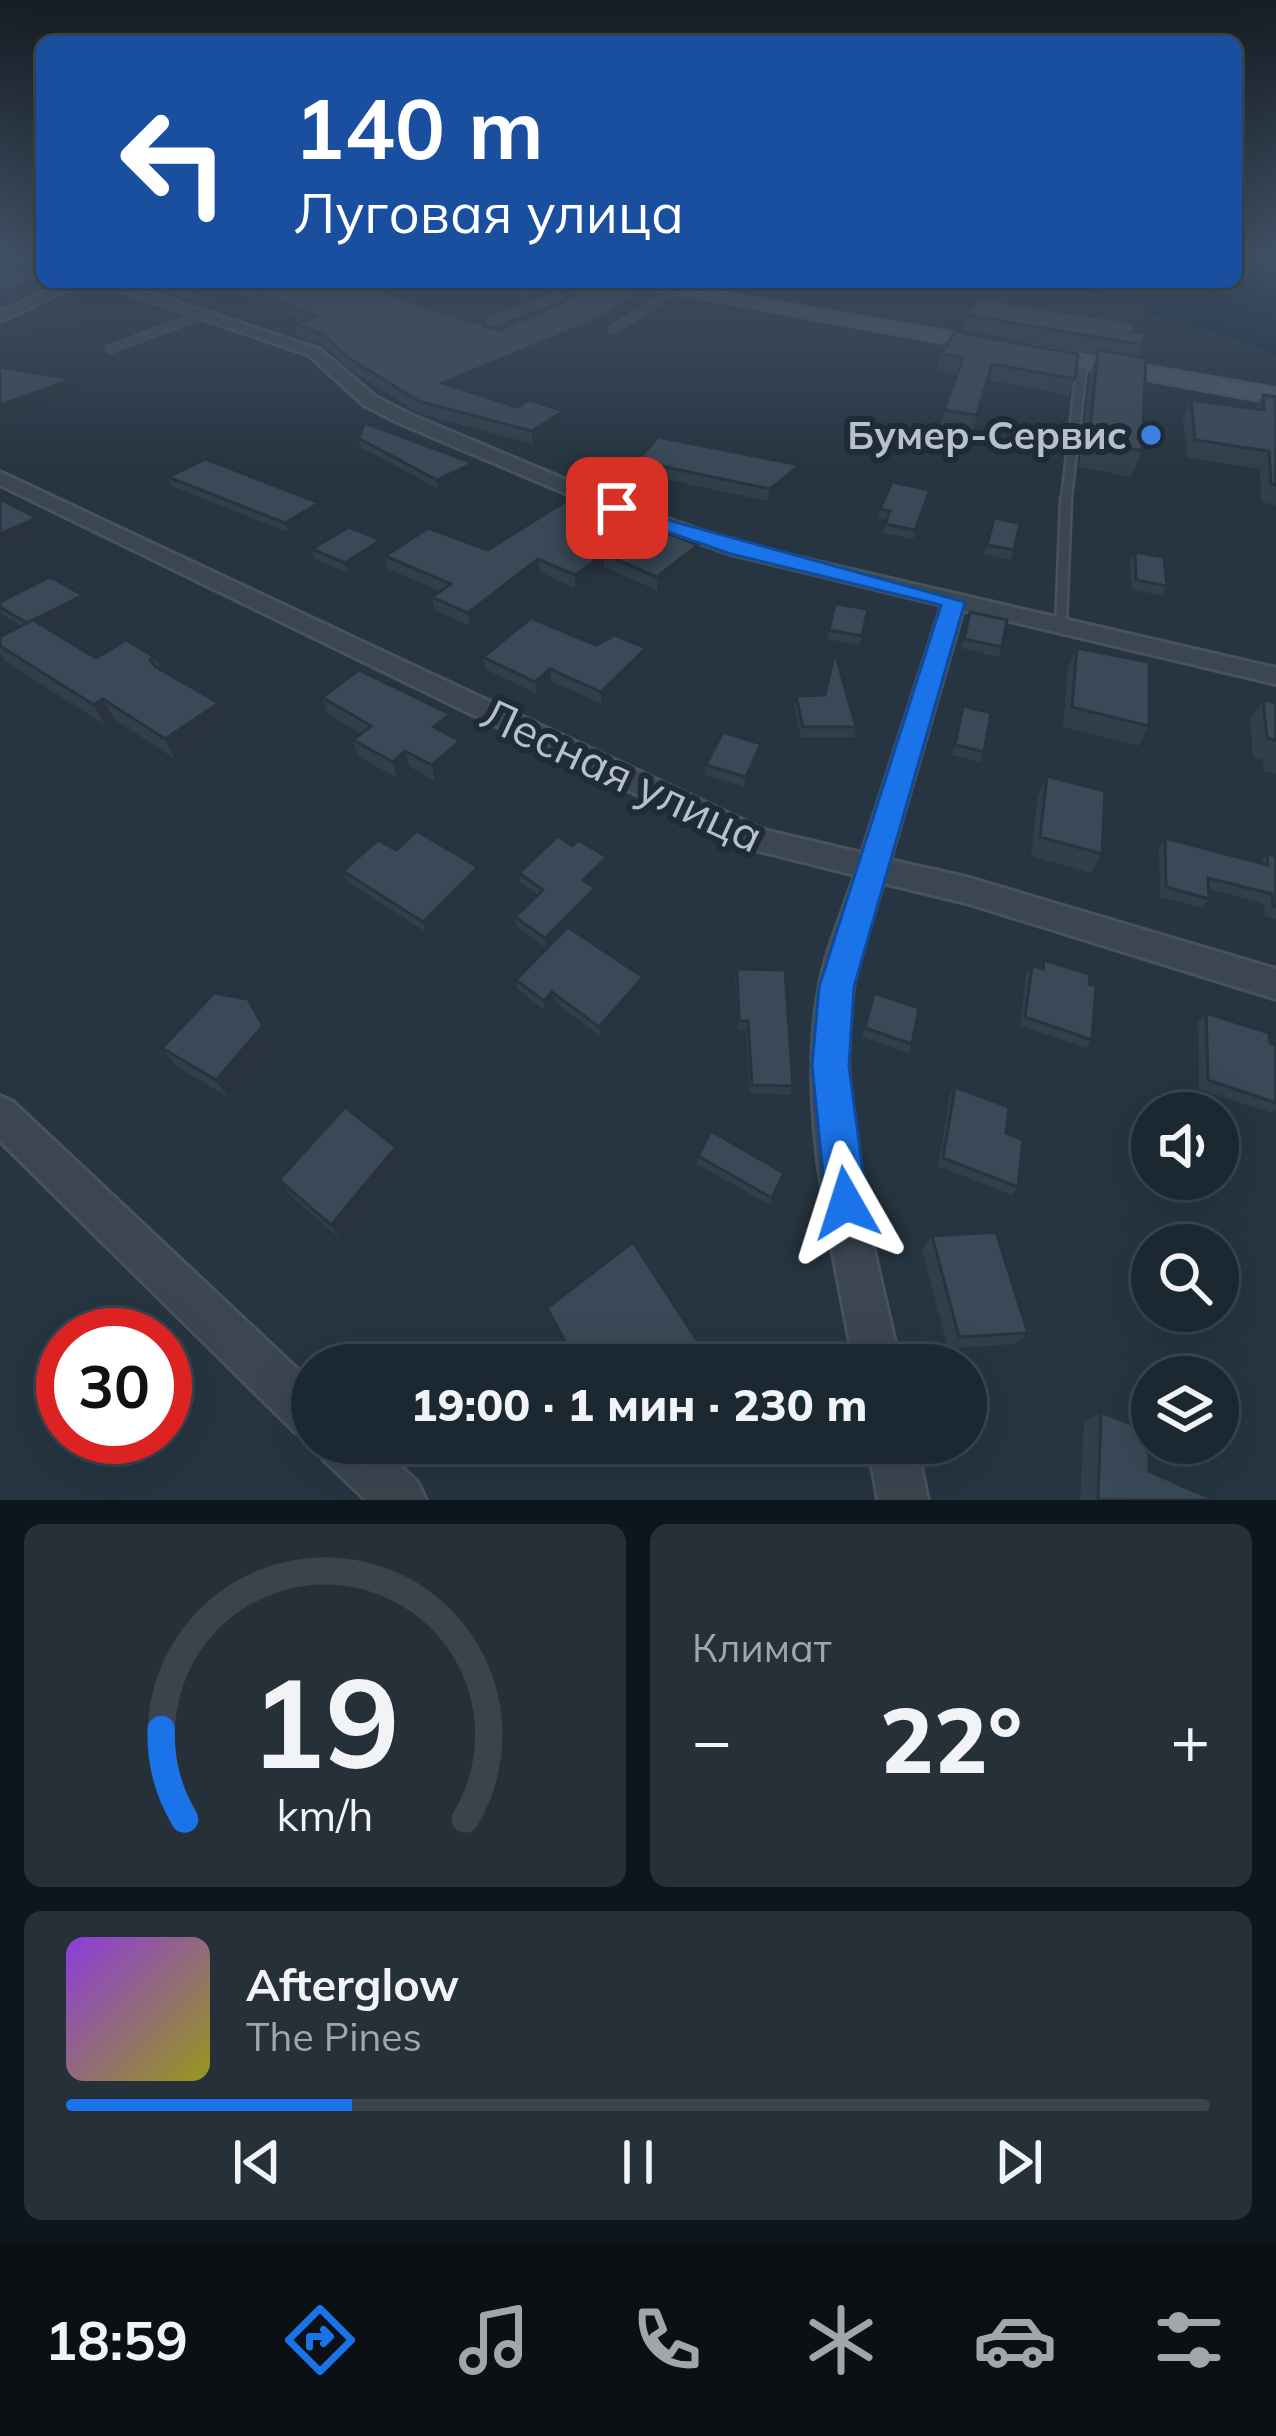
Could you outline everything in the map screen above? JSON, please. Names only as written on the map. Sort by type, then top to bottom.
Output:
[{"type":"main road","points":[[881,328],[1276,396]]},
{"type":"street","points":[[245,328],[314,352],[386,410],[617,508],[739,550],[1276,676]]},
{"type":"street","name":"Лесная улица","points":[[0,478],[677,806],[793,852],[873,867],[1276,984]]},
{"type":"street","points":[[873,1344],[846,1203],[831,1066],[836,987],[954,602]]},
{"type":"street","points":[[0,1115],[291,1395]]},
{"type":"street","points":[[363,1464],[400,1500]]},
{"type":"street","points":[[896,1464],[903,1500]]},
{"type":"lane","points":[[110,349],[167,328]]},
{"type":"lane","points":[[1061,626],[1067,576],[1066,487],[1082,363]]},
{"type":"water","points":[[1198,328],[1276,328],[1276,355]]},
{"type":"building","points":[[307,328],[576,328],[443,383],[517,407],[529,400],[564,411],[532,431],[418,401],[346,356],[324,335]]},
{"type":"building","points":[[1043,328],[1134,328],[1133,332],[1144,334],[1144,345]]},
{"type":"building","points":[[955,332],[1078,354],[1075,379],[992,364],[977,415],[944,410],[963,358],[941,354]]},
{"type":"building","points":[[1098,350],[1146,358],[1142,451],[1089,441]]},
{"type":"building","points":[[0,367],[73,379],[0,405]]},
{"type":"building","points":[[1263,395],[1276,397],[1276,485],[1271,484],[1269,451],[1195,440],[1191,400],[1264,410]]},
{"type":"building","points":[[365,423],[473,463],[437,480],[358,438]]},
{"type":"building","points":[[658,437],[800,465],[770,489],[637,461]]},
{"type":"building","points":[[206,459],[319,503],[285,523],[168,477]]},
{"type":"building","points":[[892,482],[930,490],[915,530],[885,524],[890,511],[880,509]]},
{"type":"building","points":[[0,499],[37,518],[0,534]]},
{"type":"building","points":[[567,500],[659,537],[665,532],[698,545],[657,577],[604,554],[575,575],[538,559],[468,613],[432,597],[451,584],[385,556],[428,528],[488,550]]},
{"type":"building","points":[[994,518],[1020,523],[1014,550],[987,545]]},
{"type":"building","points":[[349,527],[381,540],[345,563],[312,549]]},
{"type":"building","points":[[1135,552],[1164,557],[1167,586],[1136,580]]},
{"type":"building","points":[[50,577],[83,595],[27,623],[0,607],[0,602]]},
{"type":"building","points":[[835,604],[868,609],[862,636],[829,630]]},
{"type":"building","points":[[970,612],[1007,620],[1002,647],[964,639]]},
{"type":"building","points":[[531,618],[596,645],[615,635],[646,648],[601,692],[550,669],[535,682],[483,657]]},
{"type":"building","points":[[33,620],[96,658],[126,640],[155,657],[150,660],[156,667],[219,703],[165,739],[103,699],[94,705],[0,646],[0,637]]},
{"type":"building","points":[[1077,648],[1149,662],[1149,726],[1072,707]]},
{"type":"building","points":[[835,652],[856,727],[803,727],[796,696],[825,695]]},
{"type":"building","points":[[359,670],[450,714],[434,727],[460,741],[432,765],[405,751],[393,762],[353,740],[371,726],[322,697]]},
{"type":"building","points":[[1263,700],[1276,703],[1276,740],[1267,738]]},
{"type":"building","points":[[963,706],[991,713],[984,752],[955,745]]},
{"type":"building","points":[[723,732],[761,744],[746,777],[706,765]]},
{"type":"building","points":[[1047,776],[1105,791],[1102,854],[1040,837]]},
{"type":"building","points":[[417,831],[478,867],[423,922],[343,871],[378,840],[396,850]]},
{"type":"building","points":[[558,836],[572,846],[578,840],[607,857],[583,880],[595,888],[545,938],[515,917],[543,890],[519,873]]},
{"type":"building","points":[[1165,838],[1268,865],[1267,854],[1276,856],[1276,907],[1272,894],[1208,878],[1209,899],[1166,887]]},
{"type":"building","points":[[568,927],[643,977],[599,1027],[552,992],[544,1001],[516,980]]},
{"type":"building","points":[[1044,960],[1090,974],[1089,984],[1096,986],[1092,1040],[1025,1017],[1032,965],[1043,969]]},
{"type":"building","points":[[737,969],[785,970],[793,1086],[752,1085],[748,1021],[739,1021]]},
{"type":"building","points":[[214,993],[248,999],[263,1026],[216,1080],[162,1048]]},
{"type":"building","points":[[874,993],[919,1008],[912,1044],[865,1028]]},
{"type":"building","points":[[1206,1013],[1269,1033],[1270,1043],[1276,1045],[1276,1103],[1208,1080]]},
{"type":"building","points":[[955,1087],[1009,1107],[1006,1133],[1023,1140],[1018,1187],[943,1158]]},
{"type":"building","points":[[345,1107],[396,1147],[331,1225],[279,1180]]},
{"type":"building","points":[[711,1131],[784,1173],[772,1198],[698,1156]]},
{"type":"building","points":[[996,1232],[1028,1333],[959,1337],[932,1236]]},
{"type":"building","points":[[633,1242],[699,1344],[566,1344],[547,1308]]},
{"type":"building","points":[[1101,1412],[1131,1424],[1131,1464],[1149,1464],[1149,1471],[1214,1500],[1098,1500]]},
{"type":"place","name":"Бумер-Сервис","points":[[1151,435]]},
{"type":"route","points":[[617,508],[739,550],[954,602],[836,987],[831,1066],[846,1203]]}]
